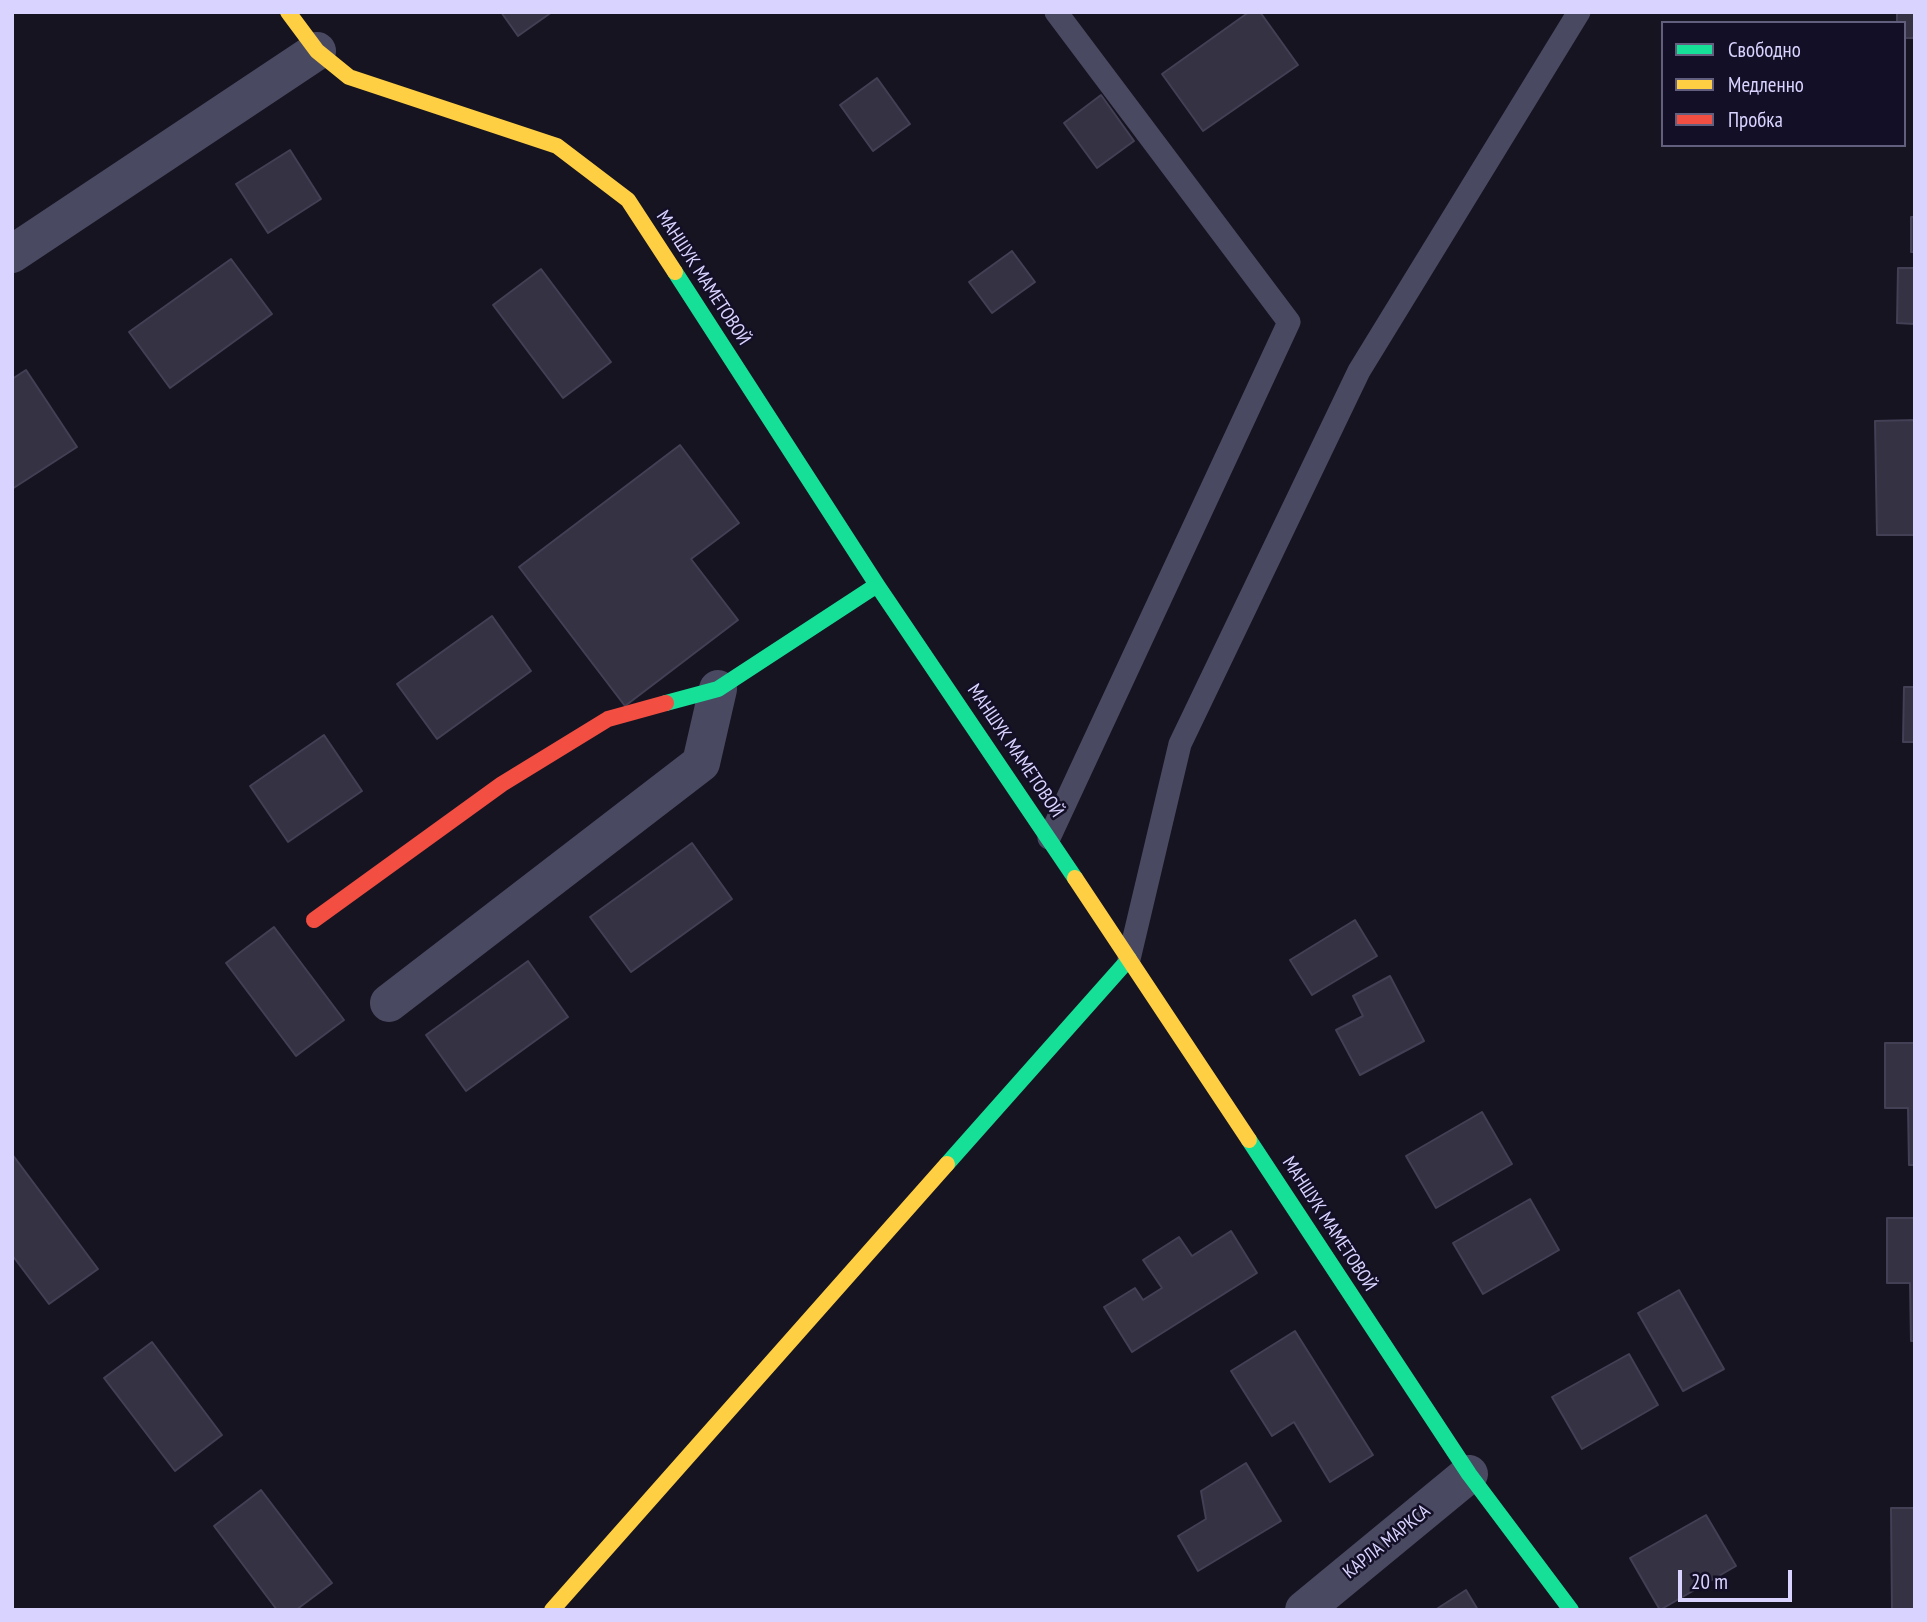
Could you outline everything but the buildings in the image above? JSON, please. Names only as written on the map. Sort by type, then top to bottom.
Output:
[{"type":"street","name":"МАНШУК МАМЕТОВОЙ","points":[[288,12],[317,51],[349,77],[557,146],[628,201],[877,584],[1049,838],[1469,1475],[1571,1610]]},
{"type":"street","points":[[12,254],[317,51]]},
{"type":"street","points":[[314,920],[502,784],[608,719],[718,689],[877,584]]},
{"type":"street","points":[[389,1003],[701,763],[718,689]]},
{"type":"street","points":[[552,1610],[1129,959]]},
{"type":"street","name":"КАРЛА МАРКСА","points":[[1304,1610],[1469,1475]]},
{"type":"lane","points":[[1049,838],[1289,322],[1056,12]]},
{"type":"lane","points":[[1129,959],[1180,744],[1359,371],[1579,12]]},
{"type":"traffic: fast","points":[[675,272],[877,585],[1075,878]]},
{"type":"traffic: fast","points":[[666,703],[718,689],[877,585]]},
{"type":"traffic: fast","points":[[947,1164],[1129,959]]},
{"type":"traffic: fast","points":[[1249,1140],[1469,1474],[1571,1610]]},
{"type":"traffic: slow","points":[[288,12],[317,51],[349,77],[557,146],[628,200],[675,272]]},
{"type":"traffic: slow","points":[[1075,878],[1249,1140]]},
{"type":"traffic: slow","points":[[552,1610],[947,1164]]},
{"type":"traffic: jam","points":[[314,920],[502,784],[608,719],[666,703]]}]
